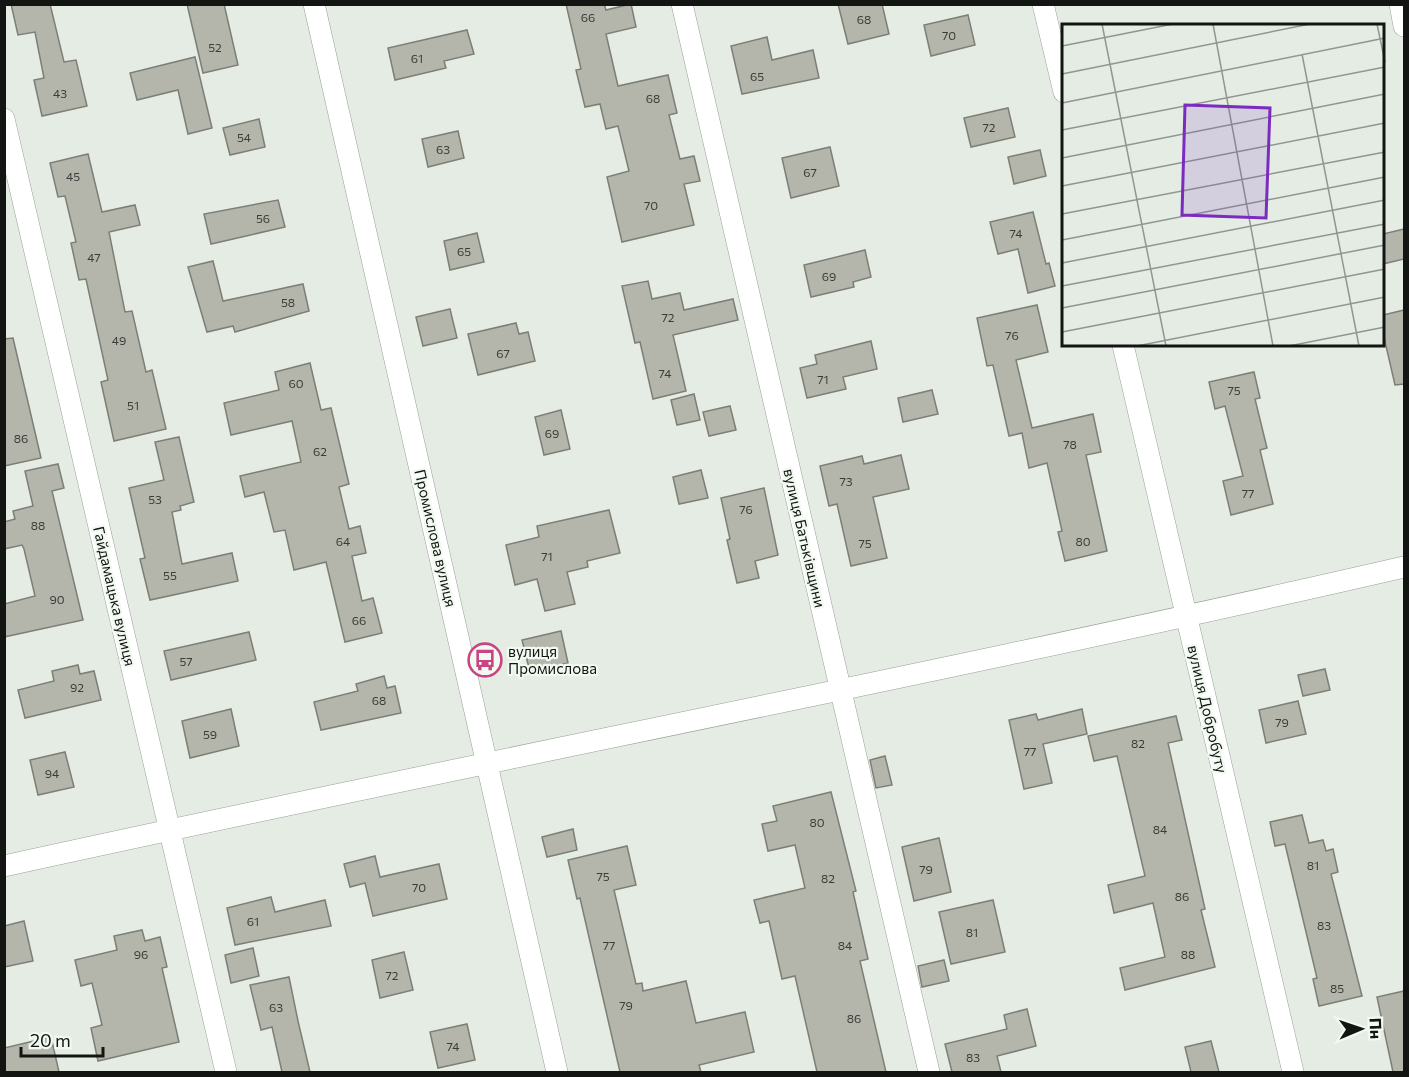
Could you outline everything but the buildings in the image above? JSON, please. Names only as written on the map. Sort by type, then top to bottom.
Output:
[{"type":"street","name":"Промислова вулиця","points":[[314,4],[557,1072]]},
{"type":"street","name":"вулиця Батьківщини","points":[[682,4],[929,1072]]},
{"type":"street","points":[[1044,4],[1062,83]]},
{"type":"street","points":[[1400,4],[1404,26]]},
{"type":"street","name":"Гайдамацька вулиця","points":[[4,119],[226,1072]]},
{"type":"street","name":"вулиця Добробуту","points":[[1123,346],[1293,1072]]},
{"type":"street","points":[[4,866],[486,762],[841,691],[1187,617],[1404,567]]},
{"type":"place","name":"вулиця Промислова","points":[[485,660]]}]
